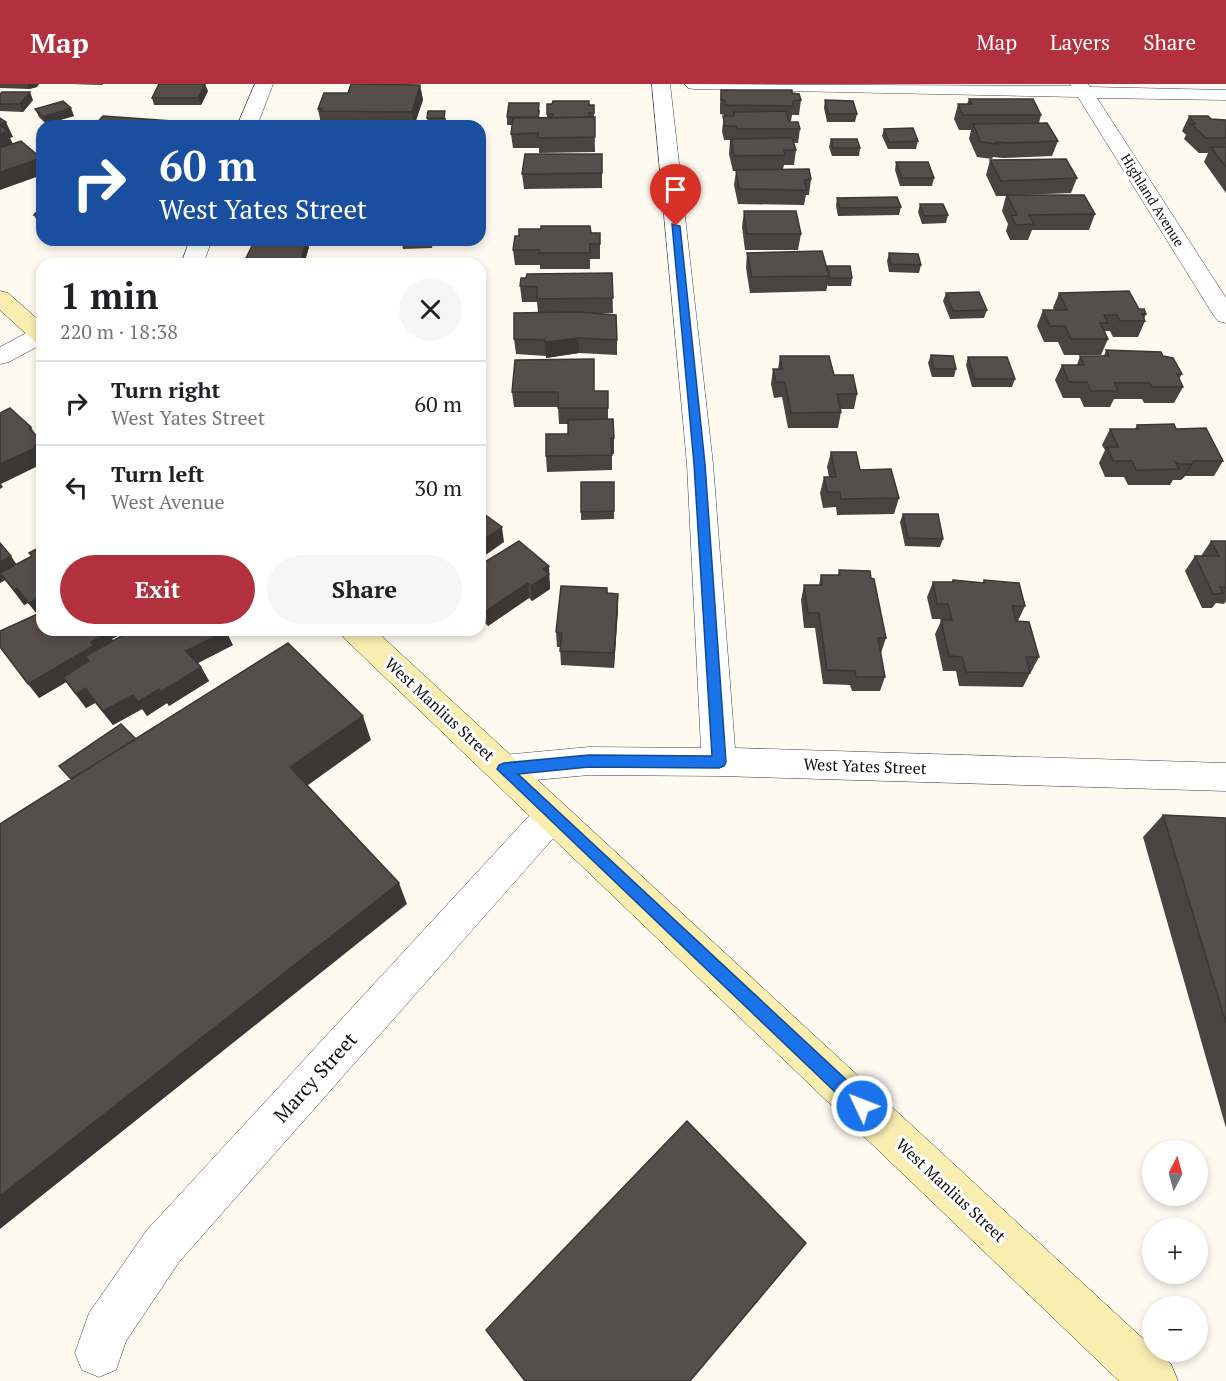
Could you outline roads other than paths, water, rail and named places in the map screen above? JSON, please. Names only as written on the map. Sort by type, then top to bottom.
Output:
[{"type":"main road","points":[[0,298],[36,330]]},
{"type":"main road","name":"West Manlius Street","points":[[361,636],[1154,1381]]},
{"type":"street","points":[[249,120],[264,84]]},
{"type":"street","points":[[661,84],[700,464],[719,762]]},
{"type":"street","points":[[694,84],[1082,88],[1226,95]]},
{"type":"street","name":"Highland Avenue","points":[[1082,88],[1226,316]]},
{"type":"street","points":[[0,357],[36,338]]},
{"type":"street","name":"West Yates Street","points":[[504,769],[589,761],[719,762],[1226,777]]},
{"type":"street","name":"Marcy Street","points":[[99,1353],[106,1330],[163,1246],[552,815]]}]
